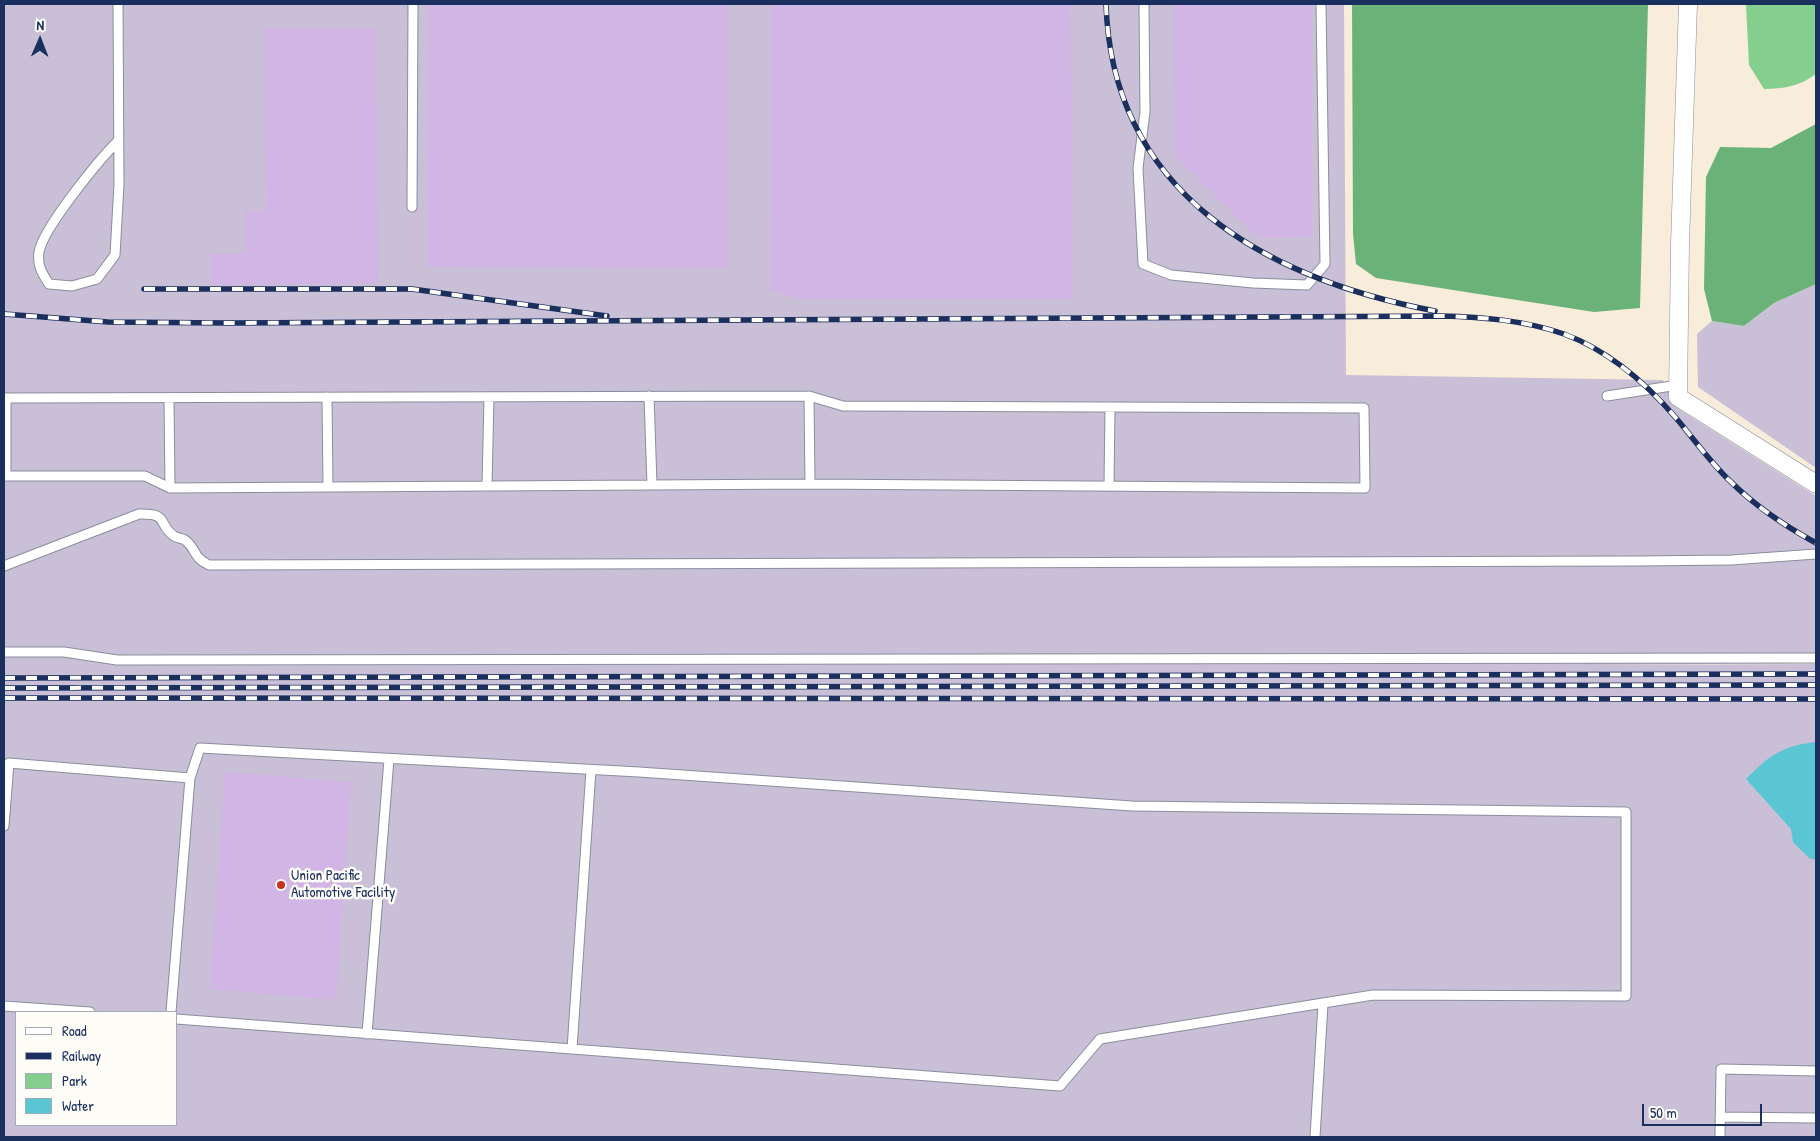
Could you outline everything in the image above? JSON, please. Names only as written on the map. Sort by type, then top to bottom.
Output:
[{"type":"street","points":[[1688,4],[1678,398],[1816,484]]},
{"type":"lane","points":[[117,142],[100,159],[49,229],[39,251],[39,269],[49,284],[72,286],[97,279],[115,255],[119,184],[117,142],[118,4]]},
{"type":"lane","points":[[412,207],[413,4]]},
{"type":"lane","points":[[1144,4],[1145,112],[1138,168],[1142,264],[1171,275],[1253,283],[1308,285],[1325,264],[1322,4]]},
{"type":"lane","points":[[1607,396],[1678,385]]},
{"type":"lane","points":[[649,396],[652,485]]},
{"type":"lane","points":[[649,396],[809,396],[843,406],[1364,408],[1365,488],[810,484],[170,488],[145,476],[5,476],[5,398],[649,396]]},
{"type":"lane","points":[[809,396],[810,484]]},
{"type":"lane","points":[[327,397],[328,487]]},
{"type":"lane","points":[[487,486],[490,397]]},
{"type":"lane","points":[[169,398],[170,488]]},
{"type":"lane","points":[[1109,486],[1110,407]]},
{"type":"lane","points":[[4,566],[140,514],[154,514],[162,518],[174,536],[184,539],[199,561],[209,565],[1731,560],[1816,554]]},
{"type":"lane","points":[[4,652],[64,652],[117,660],[1816,658]]},
{"type":"lane","points":[[171,1011],[190,778],[200,748],[591,770],[1132,806],[1626,812],[1626,996],[1373,995],[1100,1039],[1060,1086],[178,1019]]},
{"type":"lane","points":[[367,1034],[389,759]]},
{"type":"lane","points":[[4,826],[9,763],[190,778]]},
{"type":"lane","points":[[572,1049],[591,770]]},
{"type":"lane","points":[[1315,1137],[1323,1004]]},
{"type":"lane","points":[[4,1006],[76,1011]]},
{"type":"lane","points":[[1720,1137],[1721,1069],[1816,1071]]},
{"type":"lane","points":[[1720,1117],[1816,1118]]},
{"type":"shaded area","points":[[4,4],[1344,4],[1346,375],[1663,380],[1677,408],[1816,496],[1816,663],[1600,665],[1816,664],[1816,1137],[4,1137]]},
{"type":"shaded area","points":[[1816,284],[1816,468],[1698,387],[1697,334],[1712,321],[1744,326],[1774,303]]},
{"type":"green space","points":[[1352,4],[1648,4],[1640,308],[1594,312],[1376,278],[1356,264],[1353,234]]},
{"type":"green space","points":[[1746,4],[1816,4],[1816,74],[1791,86],[1764,89],[1749,65]]},
{"type":"green space","points":[[1816,124],[1816,284],[1774,303],[1744,326],[1712,321],[1704,289],[1706,177],[1720,147],[1771,148]]},
{"type":"water","points":[[1816,742],[1816,860],[1809,858],[1793,842],[1791,829],[1746,779],[1777,753],[1794,746]]},
{"type":"building","points":[[428,4],[727,4],[727,268],[428,267]]},
{"type":"building","points":[[772,4],[1070,4],[1073,299],[801,299],[770,291]]},
{"type":"building","points":[[1174,4],[1312,4],[1312,237],[1258,238],[1175,156]]},
{"type":"building","points":[[265,28],[376,28],[378,283],[211,285],[211,254],[245,253],[245,211],[266,210]]},
{"type":"building","name":"Union Pacific Automotive Facility","points":[[225,772],[351,782],[336,1000],[210,989]]},
{"type":"railway","points":[[1106,4],[1115,70],[1136,128],[1168,176],[1210,217],[1259,250],[1314,276],[1373,296],[1435,311]]},
{"type":"railway","points":[[144,289],[412,289],[607,316]]},
{"type":"railway","points":[[4,314],[108,322],[229,323],[1441,316],[1503,320],[1534,325],[1564,334],[1610,358],[1652,392],[1723,474],[1750,499],[1793,530],[1816,543]]},
{"type":"railway","points":[[4,678],[1816,674]]},
{"type":"railway","points":[[4,688],[1816,685]]},
{"type":"railway","points":[[4,698],[1816,699]]},
{"type":"place","name":"Union Pacific Automotive Facility","points":[[281,885]]}]
